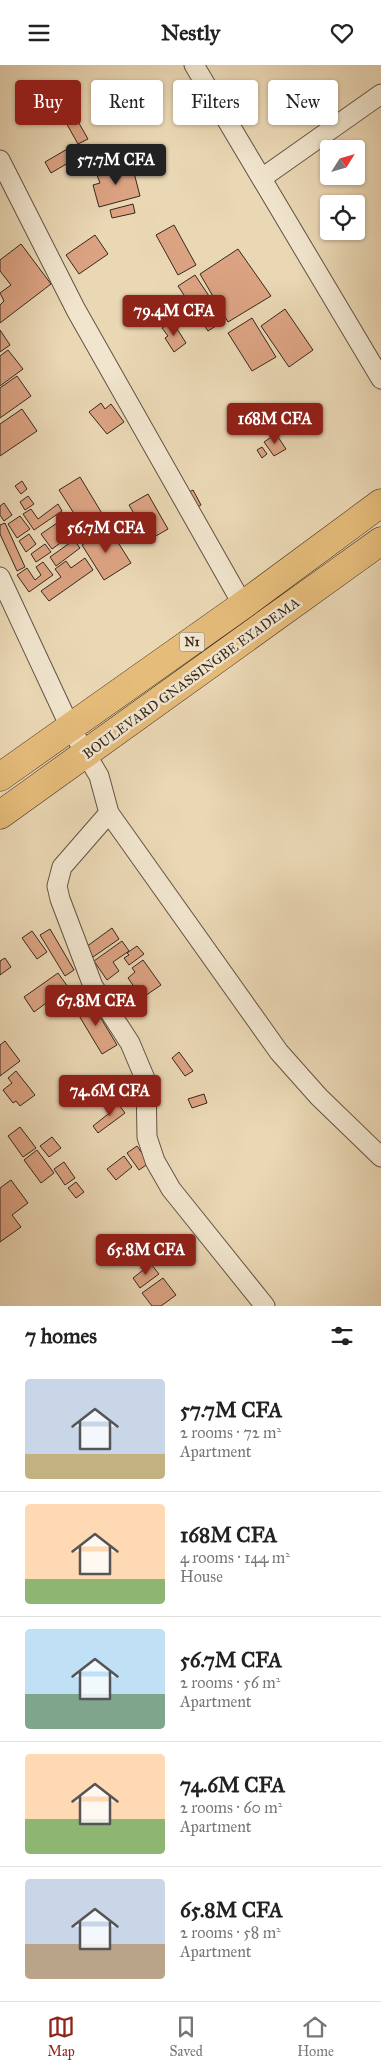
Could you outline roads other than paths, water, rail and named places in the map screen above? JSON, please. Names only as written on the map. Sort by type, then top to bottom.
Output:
[{"type":"highway","name":"BOULEVARD GNASSINGBE EYADEMA","points":[[0,777],[243,605],[381,503]]},
{"type":"highway","name":"BOULEVARD GNASSINGBE EYADEMA","points":[[0,815],[381,541]]},
{"type":"street","points":[[194,65],[381,379]]},
{"type":"street","points":[[262,178],[381,94]]},
{"type":"street","points":[[0,161],[76,310],[243,605]]},
{"type":"street","points":[[0,577],[70,727],[99,776],[109,813],[240,1000],[279,1052],[319,1097],[381,1157]]},
{"type":"street","points":[[109,813],[62,867],[57,886],[60,899],[93,986],[130,1043],[146,1081],[147,1137],[155,1161],[171,1189],[265,1306]]}]
